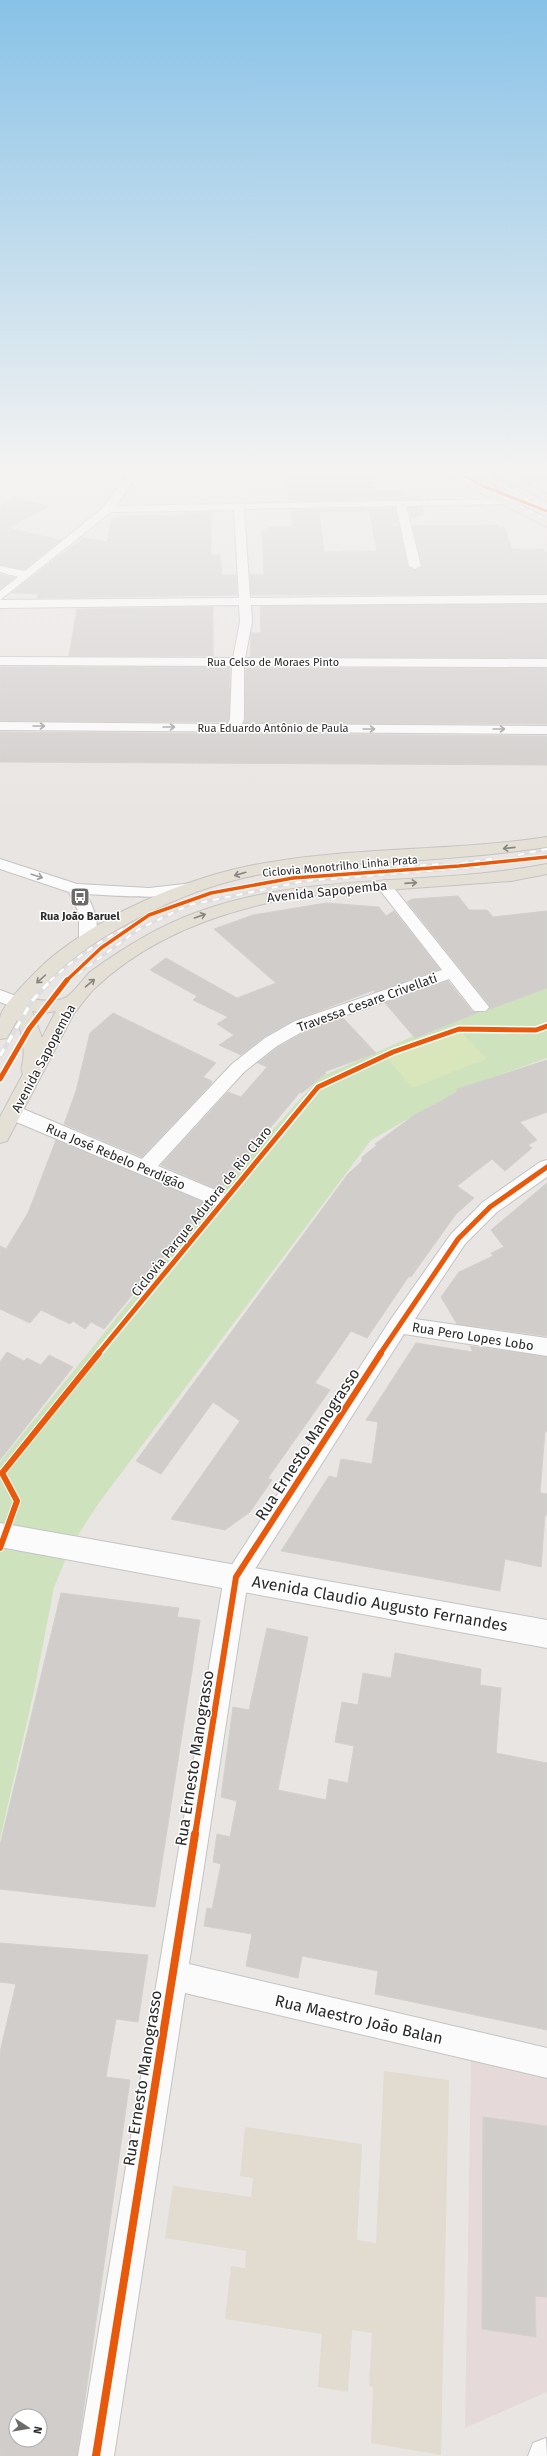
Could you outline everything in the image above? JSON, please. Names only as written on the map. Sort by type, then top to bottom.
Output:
[{"type":"main road","name":"Avenida Sapopemba","points":[[0,1034],[18,1003],[36,983],[87,940],[159,901],[192,888],[248,872],[290,865],[464,853],[547,842]]},
{"type":"main road","name":"Avenida Sapopemba","points":[[0,1136],[14,1113],[65,1012],[86,986],[156,935],[196,917],[272,896],[384,885],[511,876],[547,869]]},
{"type":"main road","points":[[18,1003],[44,1007],[72,1003]]},
{"type":"main road","points":[[18,1003],[27,1019],[33,1045],[33,1063],[29,1082]]},
{"type":"street","points":[[0,597],[16,584]]},
{"type":"street","points":[[233,728],[237,720],[238,662],[246,622],[244,584]]},
{"type":"street","points":[[0,604],[547,599]]},
{"type":"street","name":"Rua Celso de Moraes Pinto","points":[[0,661],[547,663]]},
{"type":"street","name":"Rua Eduardo Antônio de Paula","points":[[0,726],[547,730]]},
{"type":"street","points":[[0,864],[75,889],[149,893],[192,888]]},
{"type":"street","points":[[384,885],[480,1007]]},
{"type":"street","points":[[75,889],[85,904],[89,920],[87,940]]},
{"type":"street","name":"Travessa Cesare Crivellati","points":[[145,1168],[238,1068],[271,1042],[301,1025],[452,972]]},
{"type":"street","points":[[0,996],[18,1003]]},
{"type":"street","name":"Rua José Rebelo Perdigão","points":[[14,1113],[218,1199]]},
{"type":"street","name":"Rua Ernesto Manograsso","points":[[96,2456],[236,1577],[400,1325],[458,1240],[490,1207],[547,1167]]},
{"type":"street","name":"Rua Pero Lopes Lobo","points":[[400,1325],[547,1347]]},
{"type":"street","name":"Avenida Claudio Augusto Fernandes","points":[[0,1535],[547,1634]]},
{"type":"street","name":"Rua Maestro João Balan","points":[[172,1975],[547,2063]]},
{"type":"shaded area","points":[[471,2060],[547,2078],[547,2392],[465,2428]]},
{"type":"shaded area","points":[[384,2071],[449,2080],[441,2455],[371,2443],[373,2387],[369,2386],[372,2333],[352,2330],[348,2392],[318,2387],[322,2334],[225,2319],[231,2266],[245,2268],[246,2251],[165,2238],[173,2186],[251,2197],[253,2178],[240,2176],[245,2127],[362,2144],[357,2240],[376,2243]]},
{"type":"green space","points":[[547,985],[547,1058],[493,1077],[441,1100],[371,1140],[98,1504],[71,1546],[54,1587],[34,1691],[0,1839],[0,1462],[227,1181],[320,1077],[480,1007]]},
{"type":"green space","points":[[460,1030],[487,1059],[412,1088],[386,1057]]},
{"type":"building","points":[[0,584],[7,584],[0,589]]},
{"type":"building","points":[[23,584],[236,584],[237,595],[37,598],[38,594],[11,593]]},
{"type":"building","points":[[250,584],[547,584],[547,594],[251,595]]},
{"type":"building","points":[[547,604],[547,658],[250,657],[251,633],[261,633],[260,606]]},
{"type":"building","points":[[213,607],[213,656],[69,656],[77,609]]},
{"type":"building","points":[[0,667],[230,667],[229,719],[227,722],[0,721]]},
{"type":"building","points":[[246,668],[547,668],[547,724],[244,723]]},
{"type":"building","points":[[0,732],[547,736],[547,765],[0,762]]},
{"type":"building","points":[[458,896],[469,910],[487,910],[493,917],[547,911],[547,988],[490,1009],[490,1006],[407,902],[412,899]]},
{"type":"building","points":[[326,903],[379,907],[386,916],[394,911],[440,969],[375,992],[374,990],[295,1020],[264,1037],[241,1055],[219,1045],[234,1035],[217,1024],[228,1017],[193,1000],[197,996],[150,970],[166,958],[237,998],[276,983],[214,929],[253,915]]},
{"type":"building","points":[[448,981],[473,1012],[479,1012],[415,1038],[385,1003]]},
{"type":"building","points":[[113,1013],[216,1063],[203,1077],[212,1081],[210,1085],[142,1157],[64,1124],[76,1091],[90,1033]]},
{"type":"building","points":[[343,1018],[376,1053],[324,1072],[326,1073],[302,1093],[300,1092],[219,1190],[161,1165],[228,1092],[241,1097],[267,1067],[258,1063],[278,1047],[308,1030]]},
{"type":"building","points":[[547,1060],[547,1112],[520,1122],[537,1140],[528,1145],[532,1148],[505,1171],[492,1159],[457,1186],[474,1198],[456,1214],[411,1277],[409,1276],[367,1338],[351,1331],[315,1383],[330,1390],[268,1478],[272,1480],[250,1512],[225,1530],[171,1519],[240,1421],[213,1402],[161,1474],[136,1461],[348,1174],[362,1161],[362,1157],[377,1145],[375,1144],[413,1116],[457,1092],[457,1089]]},
{"type":"building","points":[[56,1140],[208,1204],[104,1329],[91,1322],[85,1329],[73,1321],[70,1324],[41,1310],[30,1323],[0,1309],[0,1246],[6,1249],[28,1213]]},
{"type":"building","points":[[547,1183],[547,1336],[457,1324],[441,1297],[459,1272],[493,1256],[491,1253],[504,1247],[491,1230]]},
{"type":"building","points":[[416,1343],[473,1352],[470,1346],[547,1357],[547,1432],[545,1431],[540,1493],[547,1494],[547,1515],[545,1515],[541,1567],[505,1559],[500,1591],[281,1551],[329,1476],[337,1478],[341,1459],[372,1464],[378,1422],[366,1420]]},
{"type":"building","points":[[7,1352],[24,1361],[27,1358],[41,1365],[49,1355],[73,1367],[0,1460],[0,1362]]},
{"type":"building","points":[[61,1593],[179,1608],[177,1617],[200,1620],[155,1907],[0,1889],[0,1845]]},
{"type":"building","points":[[267,1628],[308,1637],[278,1790],[326,1800],[329,1779],[348,1783],[354,1746],[335,1742],[342,1702],[358,1705],[363,1673],[391,1678],[395,1653],[481,1669],[480,1685],[501,1688],[496,1753],[547,1763],[547,2030],[375,1994],[378,1971],[302,1956],[298,1978],[246,1966],[252,1934],[204,1926],[207,1908],[212,1909],[221,1864],[213,1862],[217,1834],[230,1837],[237,1801],[221,1797],[233,1707],[249,1710]]},
{"type":"building","points":[[0,1943],[148,1955],[138,2022],[116,2019],[106,2077],[130,2080],[77,2456],[0,2456],[0,2052],[16,1984],[0,1982]]},
{"type":"building","points":[[483,2117],[547,2126],[547,2297],[535,2296],[536,2337],[482,2329]]},
{"type":"railway","points":[[518,855],[547,849]]},
{"type":"railway","points":[[68,981],[139,929],[189,905],[305,881],[477,867],[547,856]]},
{"type":"railway","points":[[462,863],[492,859]]},
{"type":"railway","points":[[50,981],[91,948],[136,922],[184,903],[234,889],[286,879],[338,872],[442,864]]},
{"type":"railway","points":[[0,1056],[32,1001],[50,981]]},
{"type":"railway","points":[[0,1079],[40,1011],[68,981]]},
{"type":"cycle path","name":"Ciclovia Monotrilho Linha Prata","points":[[0,1079],[29,1029],[62,986],[101,948],[124,931],[157,911],[211,893],[293,878],[459,866],[547,857]]},
{"type":"cycle path","name":"Ciclovia Parque Adutora de Rio Claro","points":[[0,1548],[17,1501],[2,1473],[216,1209],[318,1087],[393,1052],[459,1029],[536,1030],[547,1026]]},
{"type":"cycle path","points":[[96,2456],[236,1577],[399,1325],[458,1239],[490,1207],[547,1167]]},
{"type":"place","name":"Rua João Baruel","points":[[80,897]]}]
